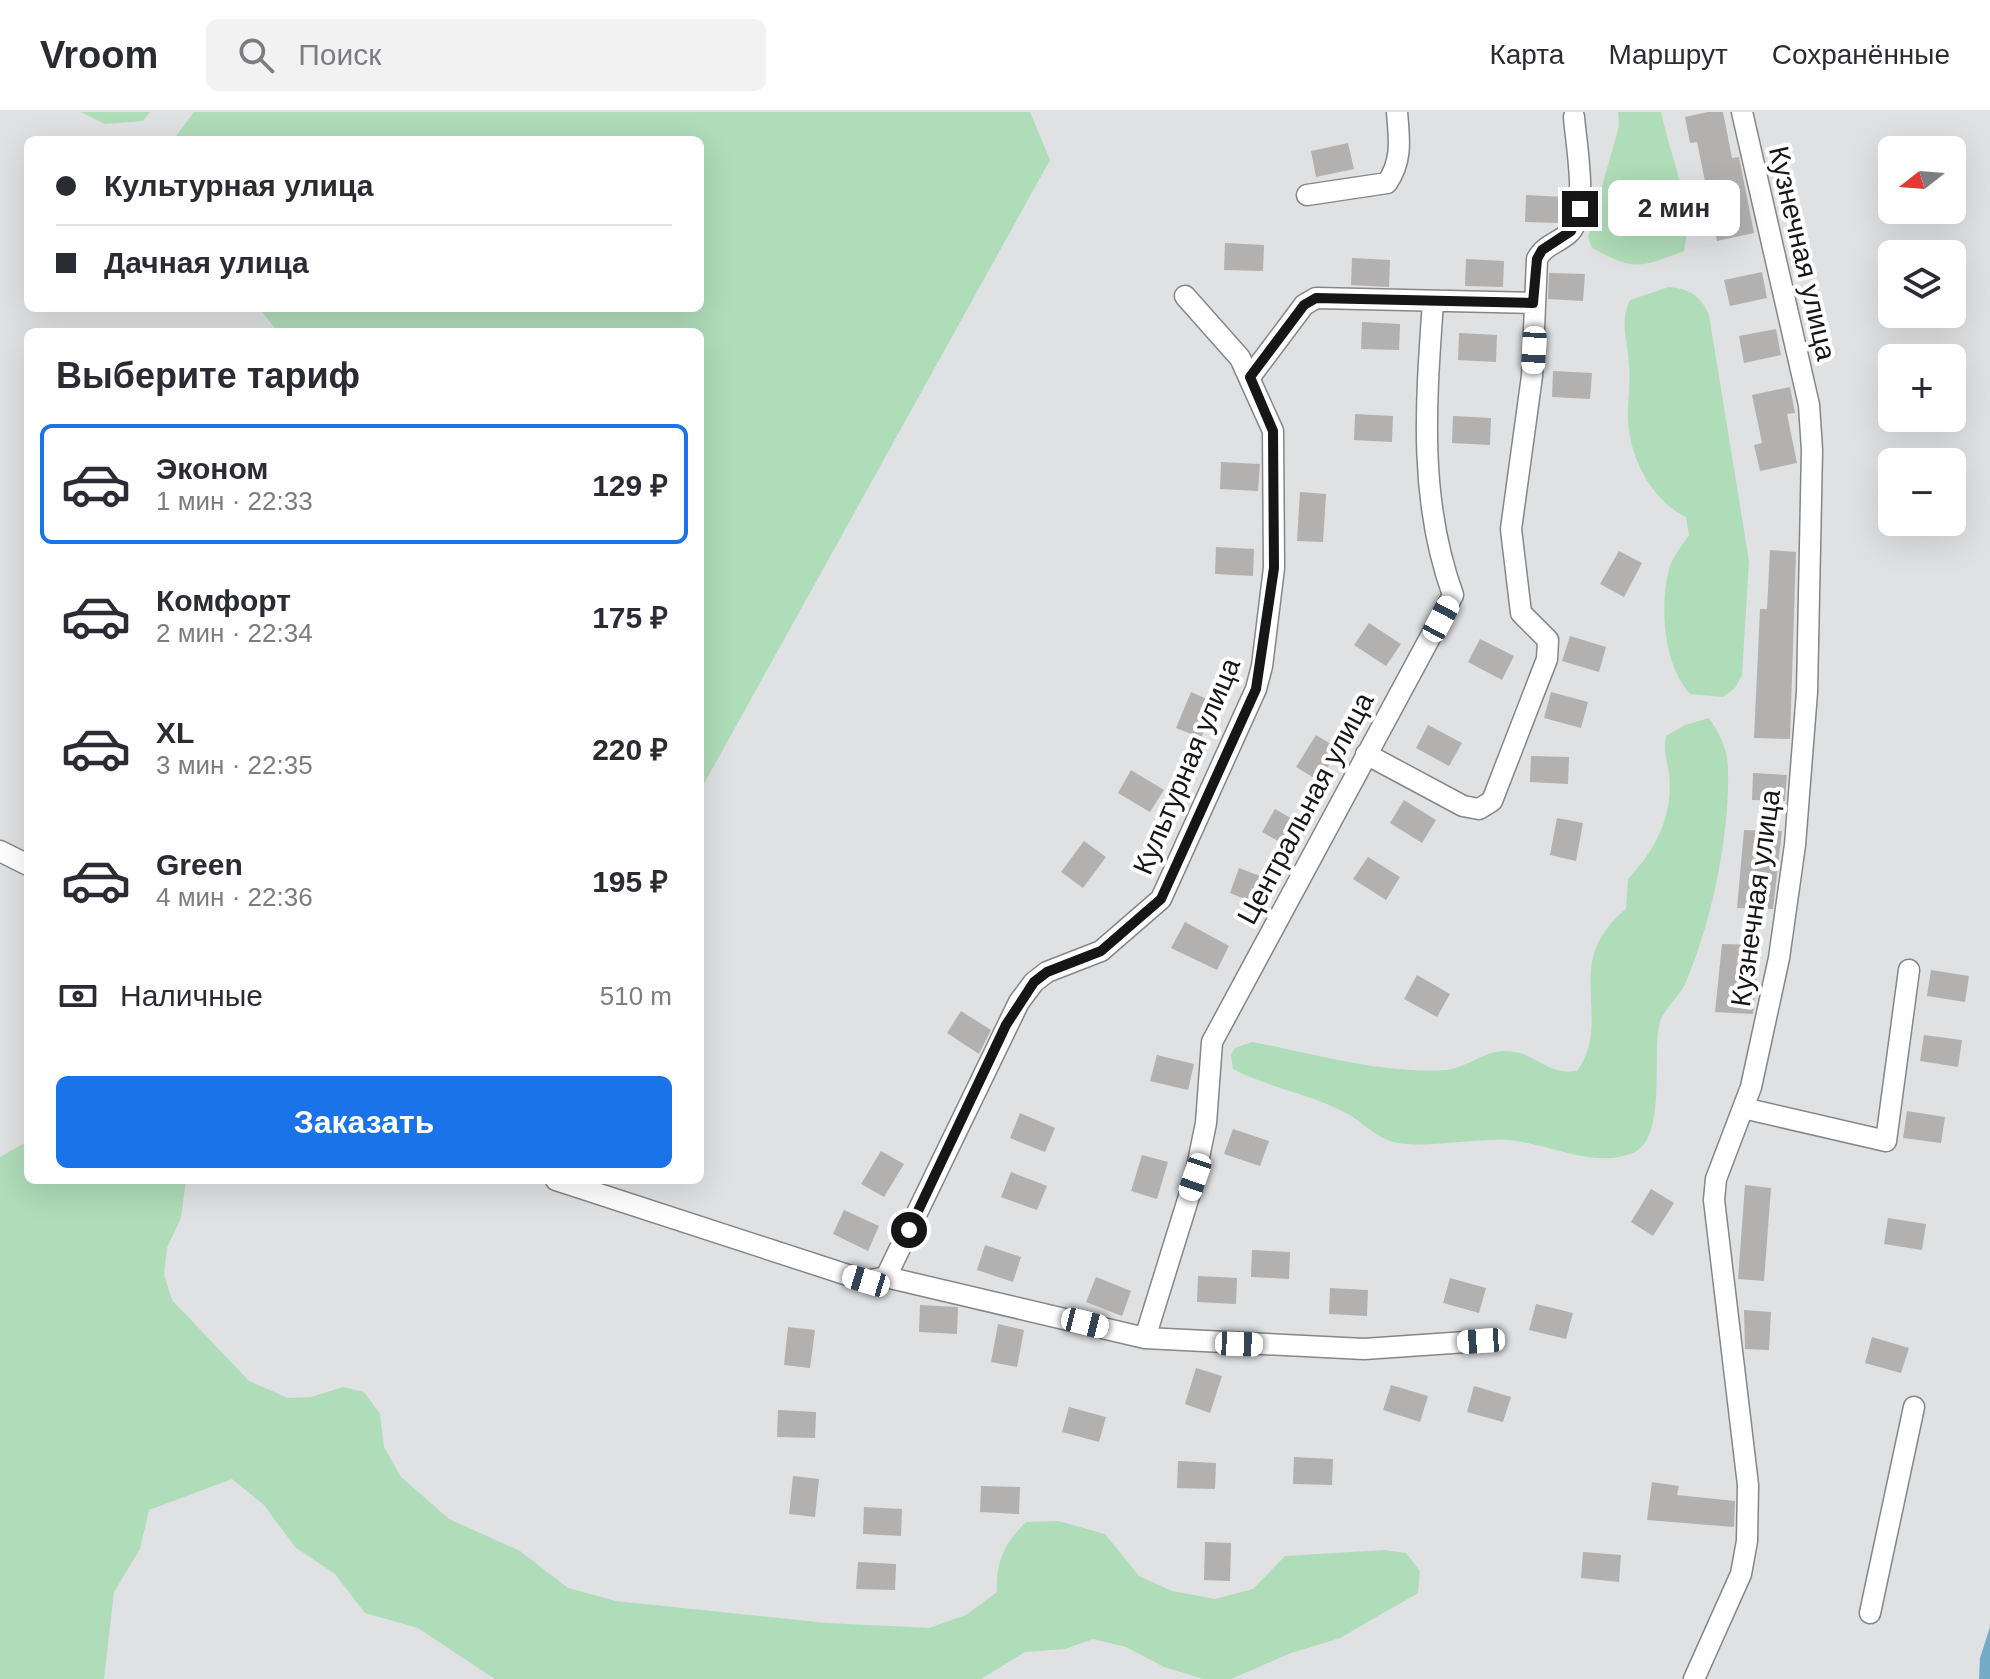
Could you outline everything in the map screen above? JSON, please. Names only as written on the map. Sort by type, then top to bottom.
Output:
[{"type":"street","points":[[1307,195],[1387,183],[1396,170],[1400,152],[1397,112]]},
{"type":"street","name":"Кузнечная улица","points":[[1694,1679],[1745,1559],[1748,1485],[1714,1200],[1716,1179],[1751,1087],[1779,958],[1795,845],[1807,692],[1812,450],[1809,405],[1742,112]]},
{"type":"street","points":[[1366,754],[1463,806],[1479,809],[1492,801],[1547,659],[1548,640],[1521,613],[1511,529],[1532,376],[1537,259],[1542,250],[1571,231],[1580,209],[1574,117]]},
{"type":"street","name":"Культурная улица","points":[[886,1277],[1019,1002],[1034,982],[1047,972],[1101,951],[1161,899],[1256,689],[1274,568],[1273,431],[1250,377],[1220,333],[1185,296]]},
{"type":"street","points":[[1250,377],[1304,305],[1316,298],[1533,303]]},
{"type":"street","name":"Центральная улица","points":[[1145,1338],[1195,1177],[1206,1123],[1212,1042],[1453,595],[1441,554],[1425,446],[1433,302]]},
{"type":"street","points":[[0,851],[24,863]]},
{"type":"street","points":[[1743,1108],[1886,1141],[1909,970]]},
{"type":"street","points":[[568,1184],[866,1281],[886,1277],[1145,1338],[1364,1349],[1481,1341]]},
{"type":"street","points":[[1870,1613],[1914,1407]]},
{"type":"green space","points":[[81,112],[150,112],[143,121],[105,124]]},
{"type":"green space","points":[[194,112],[1030,112],[1050,160],[704,784],[704,328],[275,328],[262,312],[704,312],[704,136],[176,136]]},
{"type":"green space","points":[[1618,112],[1661,112],[1680,181],[1686,216],[1684,251],[1646,264],[1618,261],[1592,248],[1588,237],[1619,126]]},
{"type":"green space","points":[[1669,287],[1694,295],[1709,315],[1749,561],[1742,675],[1735,688],[1723,697],[1690,694],[1674,668],[1666,637],[1664,604],[1668,573],[1689,535],[1686,517],[1674,510],[1653,489],[1638,463],[1630,435],[1627,308],[1630,300]]},
{"type":"green space","points":[[1709,718],[1722,742],[1728,762],[1726,821],[1718,877],[1695,958],[1683,987],[1660,1022],[1655,1114],[1644,1144],[1633,1153],[1618,1157],[1586,1157],[1508,1140],[1398,1143],[1384,1138],[1333,1106],[1233,1069],[1231,1055],[1235,1048],[1252,1042],[1397,1069],[1452,1069],[1503,1051],[1524,1054],[1556,1069],[1577,1071],[1587,1051],[1591,1031],[1591,970],[1595,950],[1606,929],[1626,909],[1628,879],[1655,844],[1666,817],[1670,788],[1666,736],[1685,725]]},
{"type":"green space","points":[[24,1143],[24,1184],[185,1184],[181,1218],[167,1248],[164,1275],[172,1300],[249,1381],[288,1398],[311,1397],[343,1387],[364,1392],[380,1414],[384,1447],[401,1477],[449,1519],[520,1551],[568,1588],[616,1601],[827,1623],[929,1628],[966,1615],[997,1592],[1003,1554],[1026,1522],[1058,1521],[1105,1534],[1139,1576],[1172,1591],[1215,1599],[1253,1589],[1285,1556],[1384,1550],[1406,1553],[1420,1571],[1418,1593],[1340,1638],[1291,1653],[1231,1679],[1204,1679],[1164,1667],[1126,1647],[1093,1639],[1065,1649],[1025,1652],[981,1679],[495,1679],[418,1628],[365,1613],[335,1574],[295,1547],[264,1505],[232,1479],[149,1510],[140,1549],[114,1592],[104,1679],[0,1679],[0,1157]]},
{"type":"water","points":[[1990,1627],[1990,1679],[1979,1679],[1980,1658]]},
{"type":"building","points":[[1723,112],[1732,158],[1739,157],[1754,233],[1717,241],[1697,142],[1690,143],[1685,117]]},
{"type":"building","points":[[1348,143],[1354,169],[1316,177],[1311,151]]},
{"type":"building","points":[[1526,195],[1564,197],[1560,223],[1525,222]]},
{"type":"building","points":[[1225,243],[1264,245],[1263,271],[1224,270]]},
{"type":"building","points":[[1352,258],[1390,260],[1389,287],[1351,285]]},
{"type":"building","points":[[1466,259],[1504,261],[1503,287],[1465,286]]},
{"type":"building","points":[[1762,272],[1767,298],[1730,306],[1724,280]]},
{"type":"building","points":[[1549,273],[1585,274],[1583,301],[1548,299]]},
{"type":"building","points":[[1362,322],[1400,324],[1399,350],[1361,349]]},
{"type":"building","points":[[1776,329],[1781,355],[1744,363],[1739,336]]},
{"type":"building","points":[[1459,333],[1497,335],[1496,362],[1458,360]]},
{"type":"building","points":[[1553,371],[1592,373],[1590,399],[1552,397]]},
{"type":"building","points":[[1790,387],[1795,413],[1787,414],[1797,463],[1760,471],[1754,445],[1762,443],[1752,395]]},
{"type":"building","points":[[1355,414],[1393,416],[1392,442],[1354,440]]},
{"type":"building","points":[[1453,416],[1491,418],[1490,445],[1452,443]]},
{"type":"building","points":[[1221,462],[1260,464],[1258,491],[1220,489]]},
{"type":"building","points":[[1300,492],[1326,494],[1323,542],[1297,541]]},
{"type":"building","points":[[1216,547],[1254,549],[1253,576],[1215,574]]},
{"type":"building","points":[[1770,550],[1796,552],[1790,739],[1754,738],[1760,609],[1767,609]]},
{"type":"building","points":[[1619,551],[1642,563],[1624,597],[1600,584]]},
{"type":"building","points":[[1369,623],[1401,644],[1386,666],[1354,645]]},
{"type":"building","points":[[1570,636],[1606,647],[1599,672],[1562,661]]},
{"type":"building","points":[[1480,639],[1514,656],[1502,680],[1468,662]]},
{"type":"building","points":[[1191,692],[1216,703],[1201,738],[1176,728]]},
{"type":"building","points":[[1551,692],[1588,702],[1581,728],[1544,718]]},
{"type":"building","points":[[1428,725],[1462,743],[1449,766],[1416,748]]},
{"type":"building","points":[[1316,735],[1339,749],[1319,781],[1296,767]]},
{"type":"building","points":[[1531,756],[1569,757],[1568,784],[1530,782]]},
{"type":"building","points":[[1131,770],[1164,790],[1150,812],[1118,793]]},
{"type":"building","points":[[1753,773],[1787,775],[1785,801],[1752,800]]},
{"type":"building","points":[[1404,800],[1436,820],[1422,843],[1390,823]]},
{"type":"building","points":[[1275,809],[1308,828],[1295,851],[1262,832]]},
{"type":"building","points":[[1557,818],[1583,823],[1576,861],[1550,855]]},
{"type":"building","points":[[1744,830],[1782,831],[1773,909],[1737,908]]},
{"type":"building","points":[[1084,841],[1106,857],[1083,888],[1061,872]]},
{"type":"building","points":[[1368,857],[1400,877],[1386,900],[1353,879]]},
{"type":"building","points":[[1239,868],[1275,882],[1265,907],[1230,893]]},
{"type":"building","points":[[1185,922],[1229,946],[1217,970],[1171,948]]},
{"type":"building","points":[[1722,944],[1760,945],[1753,1014],[1715,1012]]},
{"type":"building","points":[[1931,970],[1969,976],[1965,1002],[1927,996]]},
{"type":"building","points":[[1417,975],[1450,994],[1437,1017],[1404,999]]},
{"type":"building","points":[[961,1011],[991,1030],[979,1054],[947,1033]]},
{"type":"building","points":[[1924,1035],[1962,1040],[1958,1067],[1920,1061]]},
{"type":"building","points":[[1157,1055],[1194,1064],[1188,1090],[1150,1081]]},
{"type":"building","points":[[1907,1111],[1945,1117],[1941,1143],[1903,1138]]},
{"type":"building","points":[[1020,1113],[1055,1128],[1045,1152],[1010,1138]]},
{"type":"building","points":[[1233,1129],[1269,1141],[1260,1166],[1224,1154]]},
{"type":"building","points":[[881,1151],[904,1164],[884,1197],[861,1184]]},
{"type":"building","points":[[1142,1155],[1168,1162],[1157,1199],[1131,1191]]},
{"type":"building","points":[[1011,1172],[1047,1186],[1037,1210],[1001,1197]]},
{"type":"building","points":[[1745,1185],[1771,1188],[1764,1281],[1738,1279]]},
{"type":"building","points":[[1651,1189],[1674,1203],[1653,1236],[1631,1222]]},
{"type":"building","points":[[844,1210],[879,1226],[868,1251],[833,1234]]},
{"type":"building","points":[[1888,1218],[1926,1224],[1922,1250],[1884,1244]]},
{"type":"building","points":[[985,1245],[1021,1257],[1013,1282],[977,1270]]},
{"type":"building","points":[[1252,1250],[1290,1252],[1289,1279],[1251,1277]]},
{"type":"building","points":[[1198,1276],[1237,1278],[1236,1304],[1197,1302]]},
{"type":"building","points":[[1096,1277],[1131,1291],[1122,1316],[1086,1302]]},
{"type":"building","points":[[1450,1278],[1486,1288],[1479,1313],[1443,1303]]},
{"type":"building","points":[[1330,1288],[1368,1290],[1367,1316],[1329,1314]]},
{"type":"building","points":[[1536,1304],[1573,1313],[1566,1339],[1529,1330]]},
{"type":"building","points":[[920,1305],[958,1307],[957,1334],[919,1332]]},
{"type":"building","points":[[1744,1310],[1771,1312],[1769,1350],[1745,1349]]},
{"type":"building","points":[[998,1324],[1024,1330],[1017,1367],[991,1362]]},
{"type":"building","points":[[788,1327],[815,1330],[810,1368],[784,1365]]},
{"type":"building","points":[[1872,1337],[1909,1348],[1901,1373],[1865,1363]]},
{"type":"building","points":[[1196,1368],[1222,1376],[1210,1413],[1185,1404]]},
{"type":"building","points":[[1391,1385],[1428,1396],[1420,1422],[1383,1410]]},
{"type":"building","points":[[1474,1386],[1511,1397],[1503,1422],[1467,1412]]},
{"type":"building","points":[[1069,1407],[1106,1417],[1099,1442],[1062,1432]]},
{"type":"building","points":[[778,1410],[816,1412],[815,1438],[777,1437]]},
{"type":"building","points":[[1294,1457],[1333,1459],[1332,1485],[1293,1484]]},
{"type":"building","points":[[1178,1461],[1216,1463],[1215,1489],[1177,1488]]},
{"type":"building","points":[[793,1476],[819,1479],[815,1517],[789,1514]]},
{"type":"building","points":[[1652,1482],[1679,1486],[1677,1495],[1735,1501],[1734,1527],[1647,1520]]},
{"type":"building","points":[[981,1486],[1020,1487],[1019,1514],[980,1512]]},
{"type":"building","points":[[864,1507],[902,1509],[901,1536],[863,1534]]},
{"type":"building","points":[[1205,1542],[1231,1543],[1230,1581],[1204,1580]]},
{"type":"building","points":[[1583,1552],[1621,1555],[1619,1582],[1581,1578]]},
{"type":"building","points":[[858,1562],[896,1564],[895,1590],[856,1589]]},
{"type":"route","points":[[909,1230],[1006,1025],[1034,982],[1047,972],[1101,951],[1161,899],[1256,689],[1262,666],[1274,568],[1273,431],[1250,377],[1304,305],[1316,298],[1533,303],[1537,259],[1542,250],[1571,231],[1580,209]]}]
